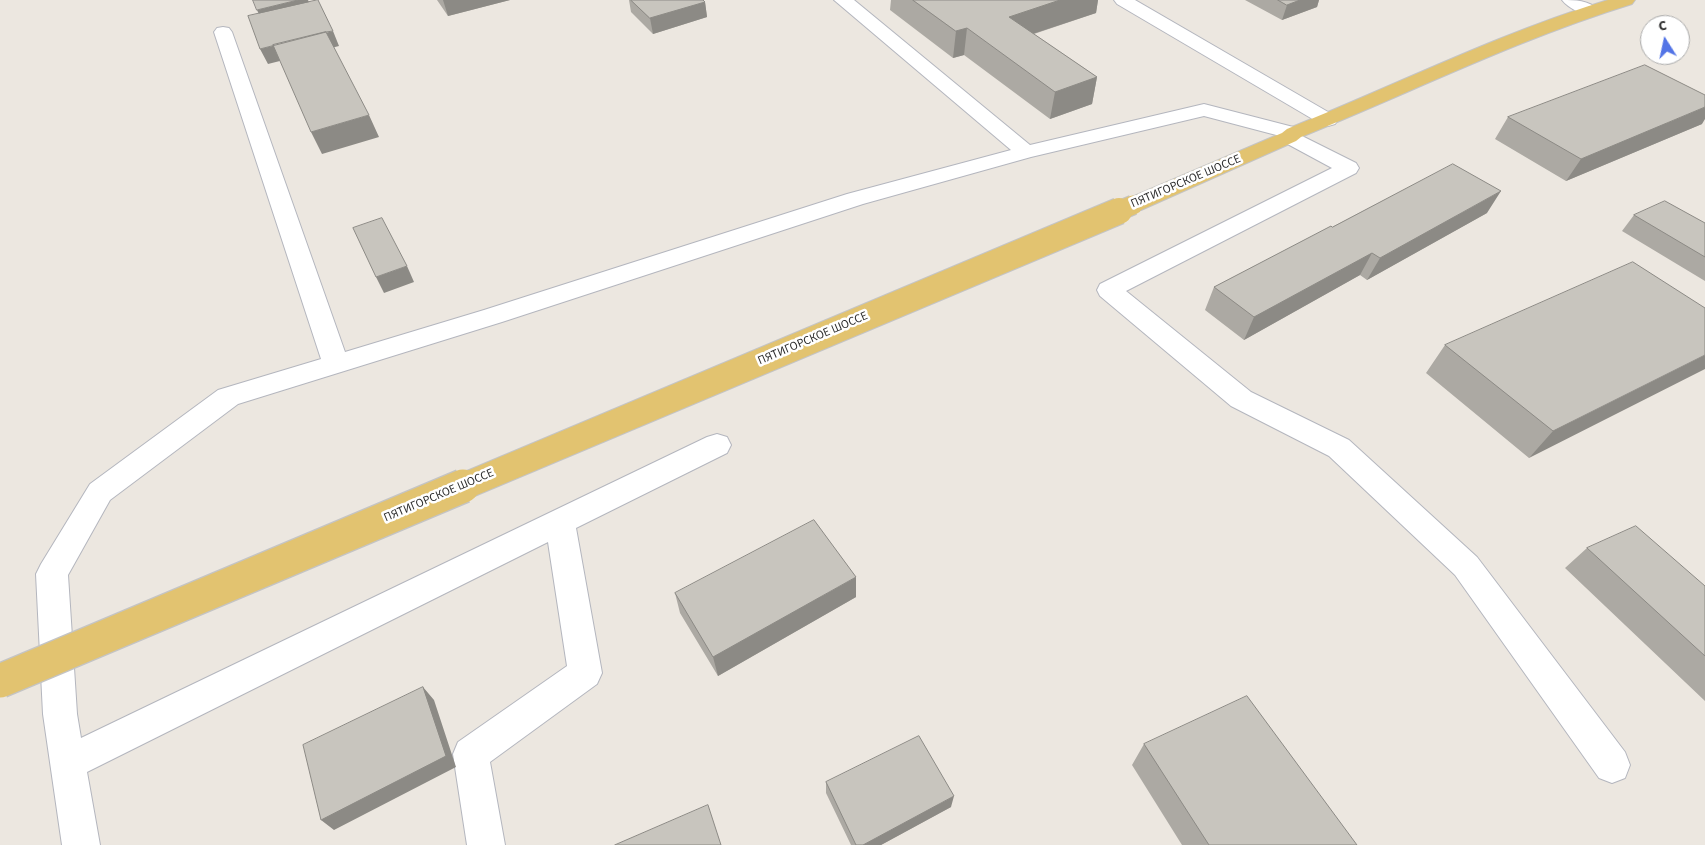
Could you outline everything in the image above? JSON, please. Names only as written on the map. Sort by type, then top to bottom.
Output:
[{"type":"main road","name":"ПЯТИГОРСКОЕ ШОССЕ","points":[[0,681],[1133,204],[1486,52],[1589,10],[1626,0]]},
{"type":"lane","points":[[843,0],[1026,152]]},
{"type":"lane","points":[[1123,0],[1328,120]]},
{"type":"lane","points":[[1571,0],[1589,10]]},
{"type":"lane","points":[[223,32],[336,364]]},
{"type":"lane","points":[[81,845],[60,714],[52,574],[100,492],[228,397],[493,316],[855,199],[1026,152],[1204,110],[1292,135],[1348,168],[1108,290],[1241,399],[1339,448],[1466,566],[1612,765]]},
{"type":"lane","points":[[68,763],[717,446]]},
{"type":"lane","points":[[486,845],[471,754],[585,673],[560,522]]},
{"type":"building","points":[[253,0],[298,0],[257,10]]},
{"type":"building","points":[[318,0],[333,31],[260,49],[248,16]]},
{"type":"building","points":[[631,0],[703,0],[705,2],[650,18]]},
{"type":"building","points":[[913,0],[1060,0],[1009,17],[1097,77],[1055,92],[967,28],[956,31]]},
{"type":"building","points":[[1278,0],[1300,0],[1287,5]]},
{"type":"building","points":[[326,32],[369,115],[311,132],[273,45]]},
{"type":"building","points":[[1645,65],[1705,95],[1705,107],[1581,159],[1508,117]]},
{"type":"building","points":[[1453,164],[1501,191],[1380,258],[1372,253],[1254,317],[1214,287],[1331,226]]},
{"type":"building","points":[[1665,201],[1705,223],[1705,257],[1634,215]]},
{"type":"building","points":[[382,218],[407,266],[376,277],[353,228]]},
{"type":"building","points":[[1633,262],[1705,308],[1705,355],[1553,431],[1445,345]]},
{"type":"building","points":[[814,520],[856,577],[713,657],[675,593]]},
{"type":"building","points":[[1636,526],[1705,586],[1705,656],[1587,548]]},
{"type":"building","points":[[423,687],[446,756],[321,820],[303,745]]},
{"type":"building","points":[[1247,696],[1357,845],[1209,845],[1144,744]]},
{"type":"building","points":[[919,736],[954,796],[863,845],[856,845],[826,782]]},
{"type":"building","points":[[708,805],[721,845],[615,845]]}]
